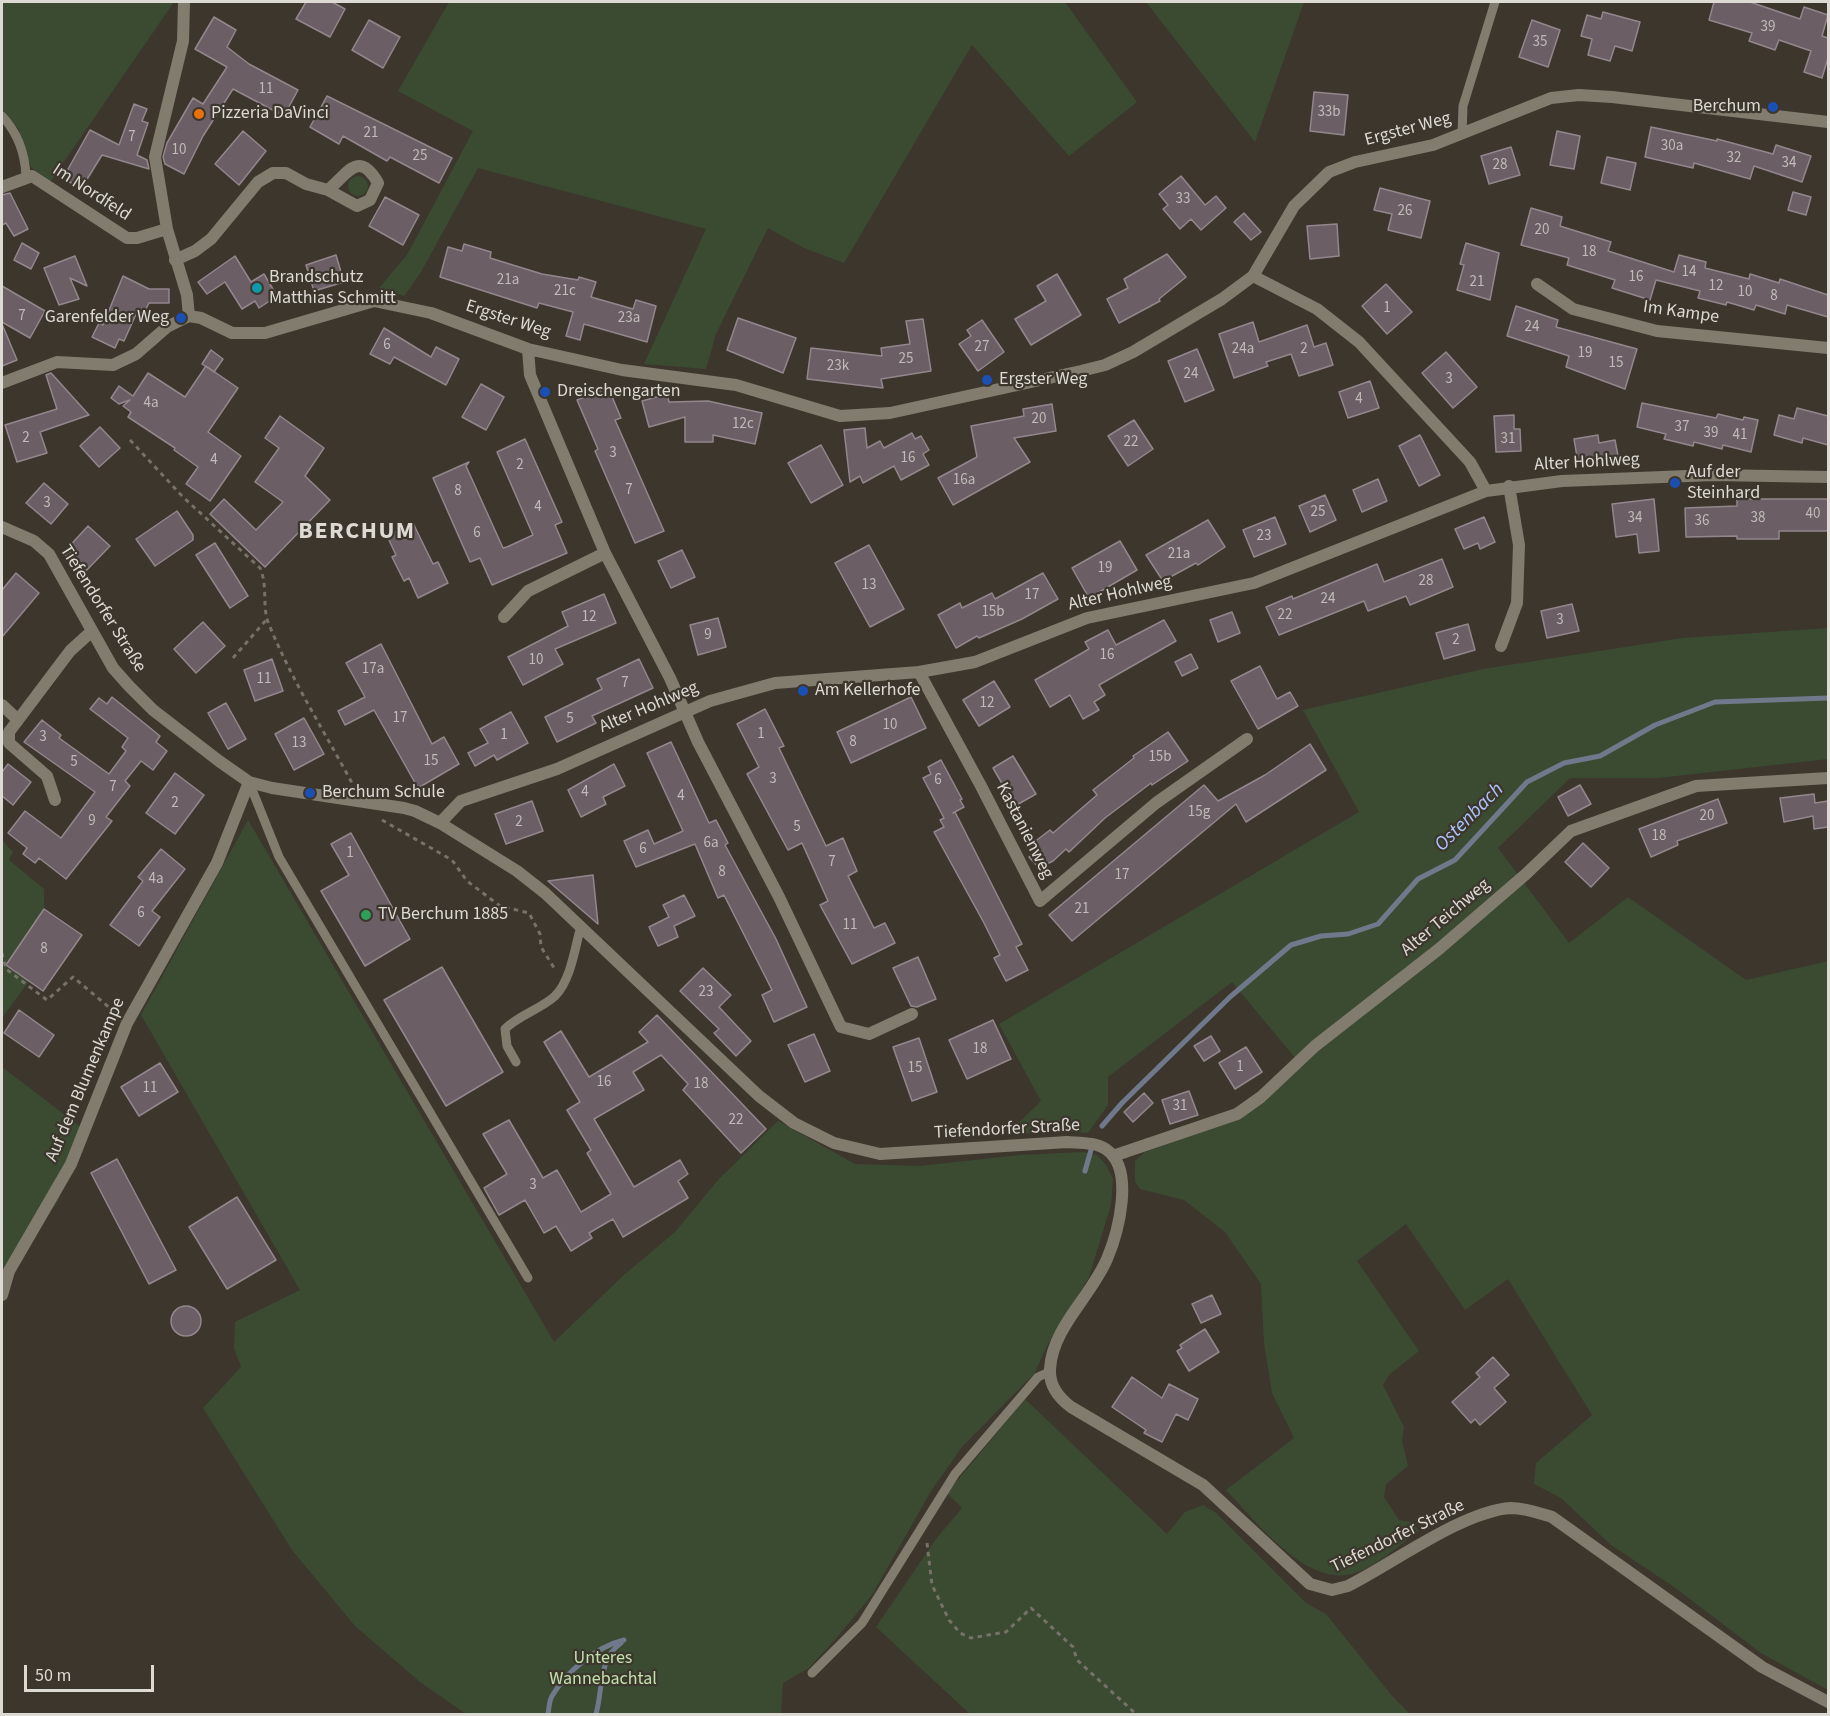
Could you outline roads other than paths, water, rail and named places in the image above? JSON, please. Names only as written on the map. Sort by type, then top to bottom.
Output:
[{"type":"street","points":[[2,383],[57,362],[113,365],[136,354],[167,327],[189,316],[187,295],[166,229],[155,157],[183,41],[184,2]]},
{"type":"street","name":"Ergster Weg","points":[[189,316],[201,318],[232,333],[248,335],[265,333],[374,301],[430,313],[528,349],[622,370],[736,385],[824,413],[864,416],[960,399],[1106,365],[1222,299],[1253,276],[1294,206],[1329,172],[1355,162],[1432,145],[1551,98],[1579,95],[1828,122]]},
{"type":"street","points":[[175,260],[195,251],[211,238],[258,182],[273,173],[286,173],[306,184],[328,190]]},
{"type":"street","points":[[2,187],[26,176]]},
{"type":"street","name":"Im Nordfeld","points":[[26,176],[32,176],[127,238],[137,238],[166,229]]},
{"type":"street","points":[[1253,276],[1317,309],[1359,342],[1470,462],[1486,490]]},
{"type":"street","name":"Im Kampe","points":[[1537,284],[1573,309],[1657,331],[1828,348]]},
{"type":"street","points":[[528,349],[530,375],[605,554],[670,678],[684,712],[779,897],[841,1027],[869,1034],[912,1014]]},
{"type":"street","name":"Alter Hohlweg","points":[[440,824],[461,801],[557,769],[720,698],[775,683],[919,672],[975,662],[1087,618],[1254,583],[1486,490],[1562,481],[1713,475],[1828,477]]},
{"type":"street","points":[[1501,646],[1517,603],[1519,545],[1509,486]]},
{"type":"street","name":"Tiefendorfer Straße","points":[[2,527],[34,541],[49,554],[113,668],[153,710],[249,782],[416,811],[517,871],[581,926],[759,1096],[813,1134],[852,1148],[880,1154],[1067,1142],[1098,1145],[1113,1156]]},
{"type":"street","points":[[504,617],[528,591],[605,554]]},
{"type":"street","points":[[56,800],[47,776],[9,743],[9,732],[70,651],[92,631]]},
{"type":"street","name":"Kastanienweg","points":[[919,672],[1040,901],[1156,803],[1247,739]]},
{"type":"street","points":[[2,705],[18,720]]},
{"type":"street","name":"Alter Teichweg","points":[[1113,1156],[1237,1113],[1253,1102],[1315,1046],[1439,949],[1526,874],[1571,831],[1696,786],[1828,778]]},
{"type":"street","name":"Auf dem Blumenkampe","points":[[2,1294],[9,1271],[71,1164],[127,1023],[218,863],[249,782]]},
{"type":"street","points":[[1049,1372],[1051,1358],[1061,1335],[1089,1293],[1107,1259],[1122,1200],[1123,1183],[1113,1156]]},
{"type":"street","name":"Tiefendorfer Straße","points":[[1049,1372],[1052,1384],[1062,1400],[1203,1485],[1311,1584],[1332,1590],[1348,1586],[1458,1525],[1510,1508],[1532,1510],[1552,1517],[1762,1667],[1828,1702]]},
{"type":"lane","points":[[1462,134],[1463,106],[1495,2]]},
{"type":"lane","name":"Im Nordfeld","points":[[2,116],[16,136],[25,162],[26,176]]},
{"type":"lane","points":[[249,782],[279,857],[528,1278]]},
{"type":"lane","points":[[516,1062],[507,1046],[505,1029],[513,1021],[554,997],[563,983],[581,926]]},
{"type":"lane","points":[[812,1674],[862,1623],[955,1474],[978,1444],[1038,1377],[1049,1372]]},
{"type":"waterway","name":"Ostenbach","points":[[1102,1126],[1122,1103],[1230,997],[1291,945],[1321,936],[1348,934],[1378,924],[1418,879],[1455,860],[1527,782],[1564,763],[1600,756],[1655,725],[1715,702],[1828,698]]},
{"type":"waterway","name":"Ostenbach","points":[[1085,1171],[1091,1150]]},
{"type":"waterway","name":"Ostenbach","points":[[548,1714],[552,1696],[574,1669],[603,1648],[624,1640]]},
{"type":"waterway","name":"Ostenbach","points":[[596,1714],[602,1676],[608,1657],[621,1643]]},
{"type":"place","name":"Berchum","points":[[1773,107]]},
{"type":"place","name":"Pizzeria DaVinci","points":[[199,114]]},
{"type":"place","name":"Brandschutz Matthias Schmitt","points":[[257,288]]},
{"type":"place","name":"Garenfelder Weg","points":[[181,318]]},
{"type":"place","name":"Ergster Weg","points":[[987,380]]},
{"type":"place","name":"Dreischengarten","points":[[545,392]]},
{"type":"place","name":"Auf der Steinhard","points":[[1675,483]]},
{"type":"place","name":"Am Kellerhofe","points":[[803,691]]},
{"type":"place","name":"Berchum Schule","points":[[310,793]]},
{"type":"place","name":"TV Berchum 1885","points":[[366,915]]},
{"type":"district","name":"BERCHUM","points":[[357,533]]},
{"type":"park label","name":"Unteres Wannebachtal","points":[[603,1669]]}]
